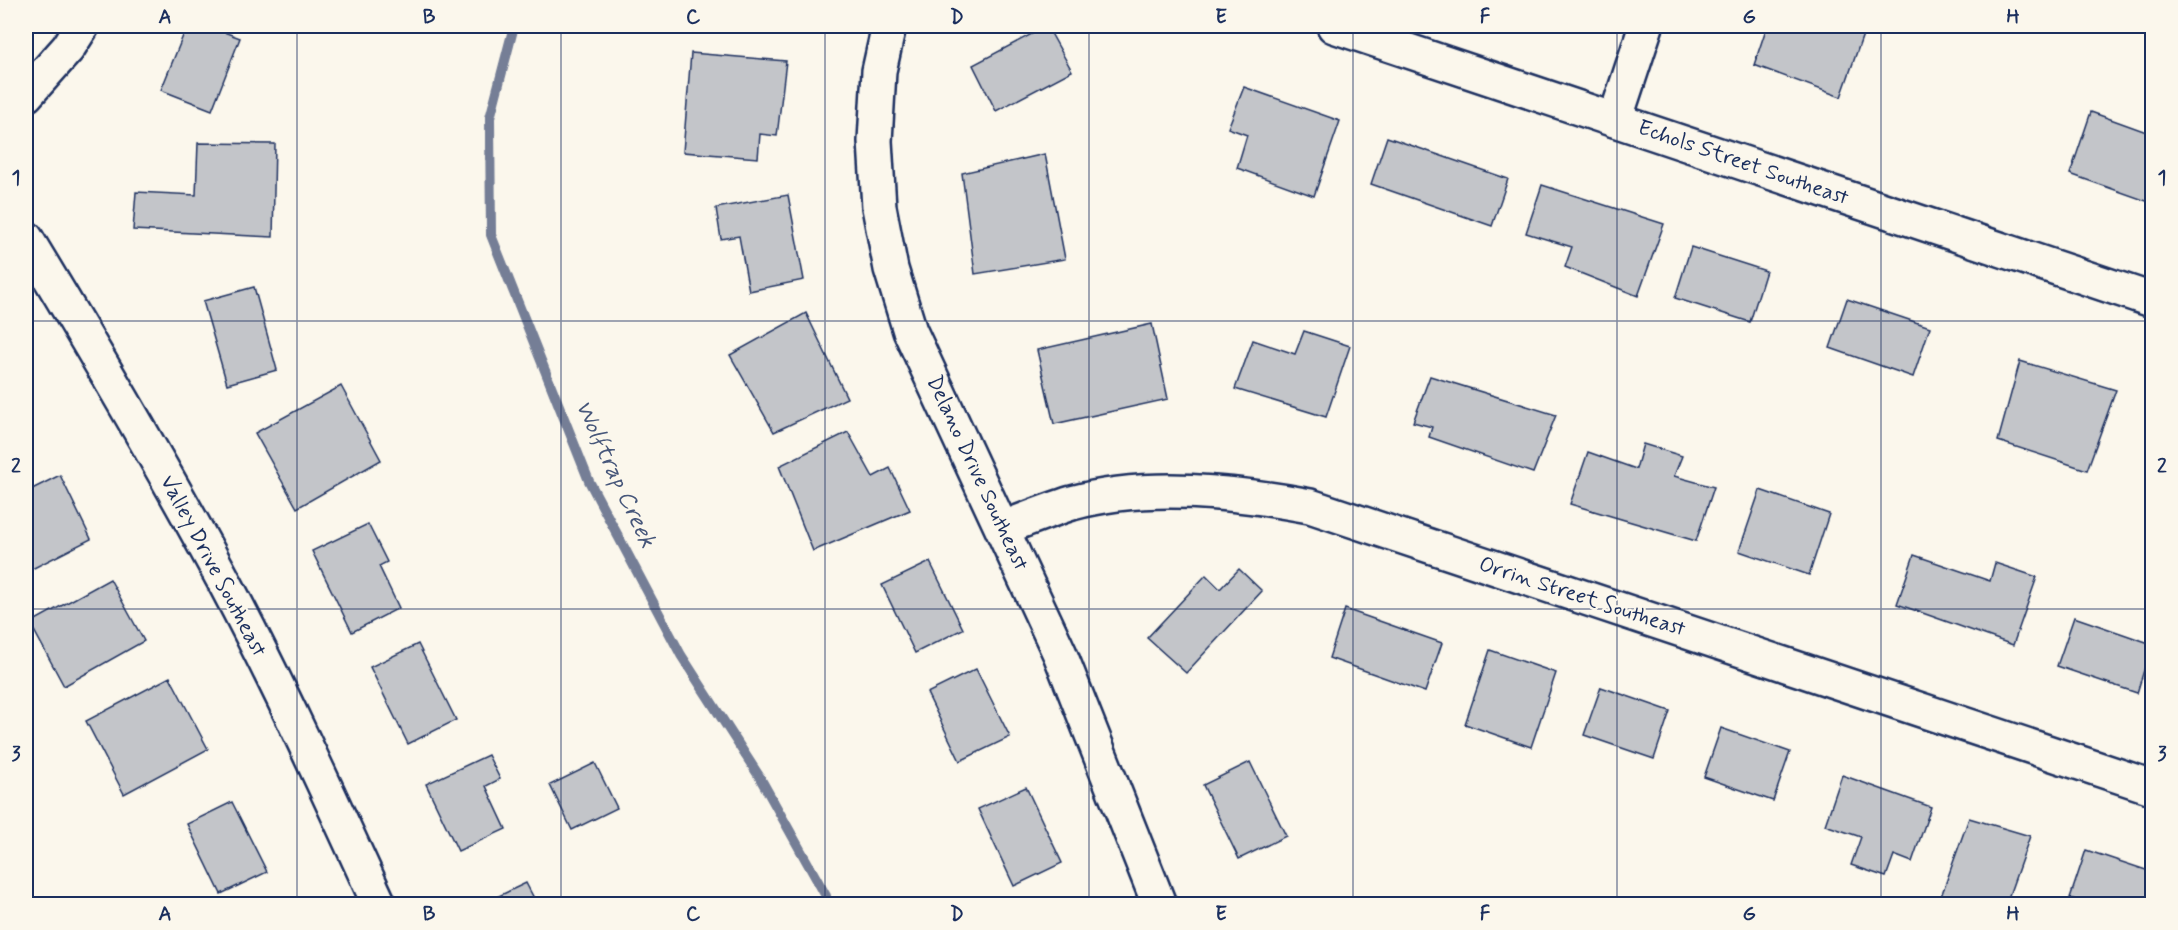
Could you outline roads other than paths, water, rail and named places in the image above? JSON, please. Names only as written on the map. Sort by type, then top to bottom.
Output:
[{"type":"street","points":[[26,95],[68,48],[82,26]]},
{"type":"street","name":"Delano Drive Southeast","points":[[889,26],[879,71],[875,141],[879,207],[891,269],[910,331],[1060,654],[1159,904]]},
{"type":"street","name":"Echols Street Southeast","points":[[1334,26],[2152,300]]},
{"type":"street","points":[[1615,120],[1646,26]]},
{"type":"street","name":"Valley Drive Southeast","points":[[26,238],[121,395],[226,586],[319,773],[379,904]]},
{"type":"street","name":"Orrin Street Southeast","points":[[1003,528],[1072,503],[1169,491],[1245,494],[1310,506],[2152,787]]},
{"type":"waterway","name":"Wolftrap Creek","points":[[514,26],[490,118],[491,235],[589,481],[681,655],[759,776],[826,896],[827,904]]}]
